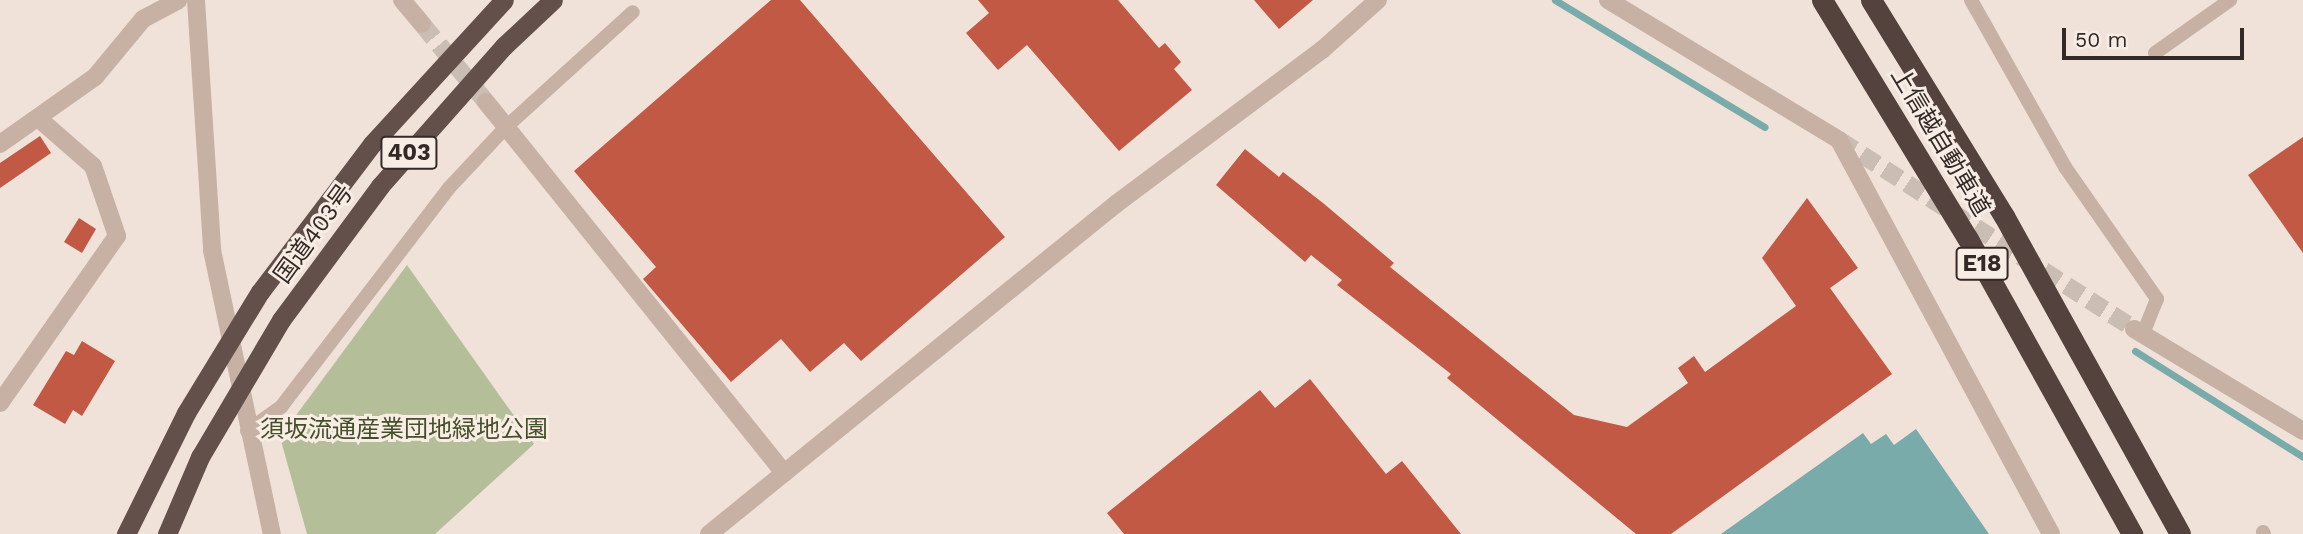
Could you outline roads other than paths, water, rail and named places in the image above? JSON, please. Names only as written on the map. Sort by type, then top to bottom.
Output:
[{"type":"highway","name":"国道403号","points":[[126,534],[186,413],[260,292],[372,144],[504,0]]},
{"type":"highway","name":"国道403号","points":[[167,534],[200,457],[281,320],[380,186],[504,47],[554,0]]},
{"type":"highway","name":"上信越自動車道","points":[[1822,0],[1968,239],[2132,534]]},
{"type":"highway","name":"上信越自動車道","points":[[1871,0],[2004,216],[2180,534]]},
{"type":"street","points":[[0,144],[95,77],[143,19],[178,0]]},
{"type":"street","points":[[195,0],[212,250],[247,431],[272,534]]},
{"type":"street","points":[[402,0],[422,24]]},
{"type":"street","points":[[709,534],[1116,204],[1322,50],[1378,0]]},
{"type":"street","points":[[1608,0],[1839,140],[2051,534]]},
{"type":"street","points":[[486,102],[784,473]]},
{"type":"street","points":[[0,403],[117,236],[93,166],[38,118]]},
{"type":"street","points":[[2138,331],[2303,430]]},
{"type":"lane","points":[[1972,0],[2065,167],[2157,299],[2138,331]]},
{"type":"lane","points":[[2155,53],[2230,0]]},
{"type":"lane","points":[[247,431],[281,407],[449,188],[506,127],[633,12]]},
{"type":"water","points":[[1916,429],[1989,534],[1721,534],[1863,433],[1871,444],[1886,434],[1894,445]]},
{"type":"waterway","points":[[1555,0],[1765,127]]},
{"type":"waterway","points":[[2135,351],[2303,457]]},
{"type":"tunnel","points":[[422,24],[486,102]]},
{"type":"tunnel","points":[[1839,140],[2134,329]]},
{"type":"park label","name":"須坂流通産業団地緑地公園","points":[[404,430]]}]
